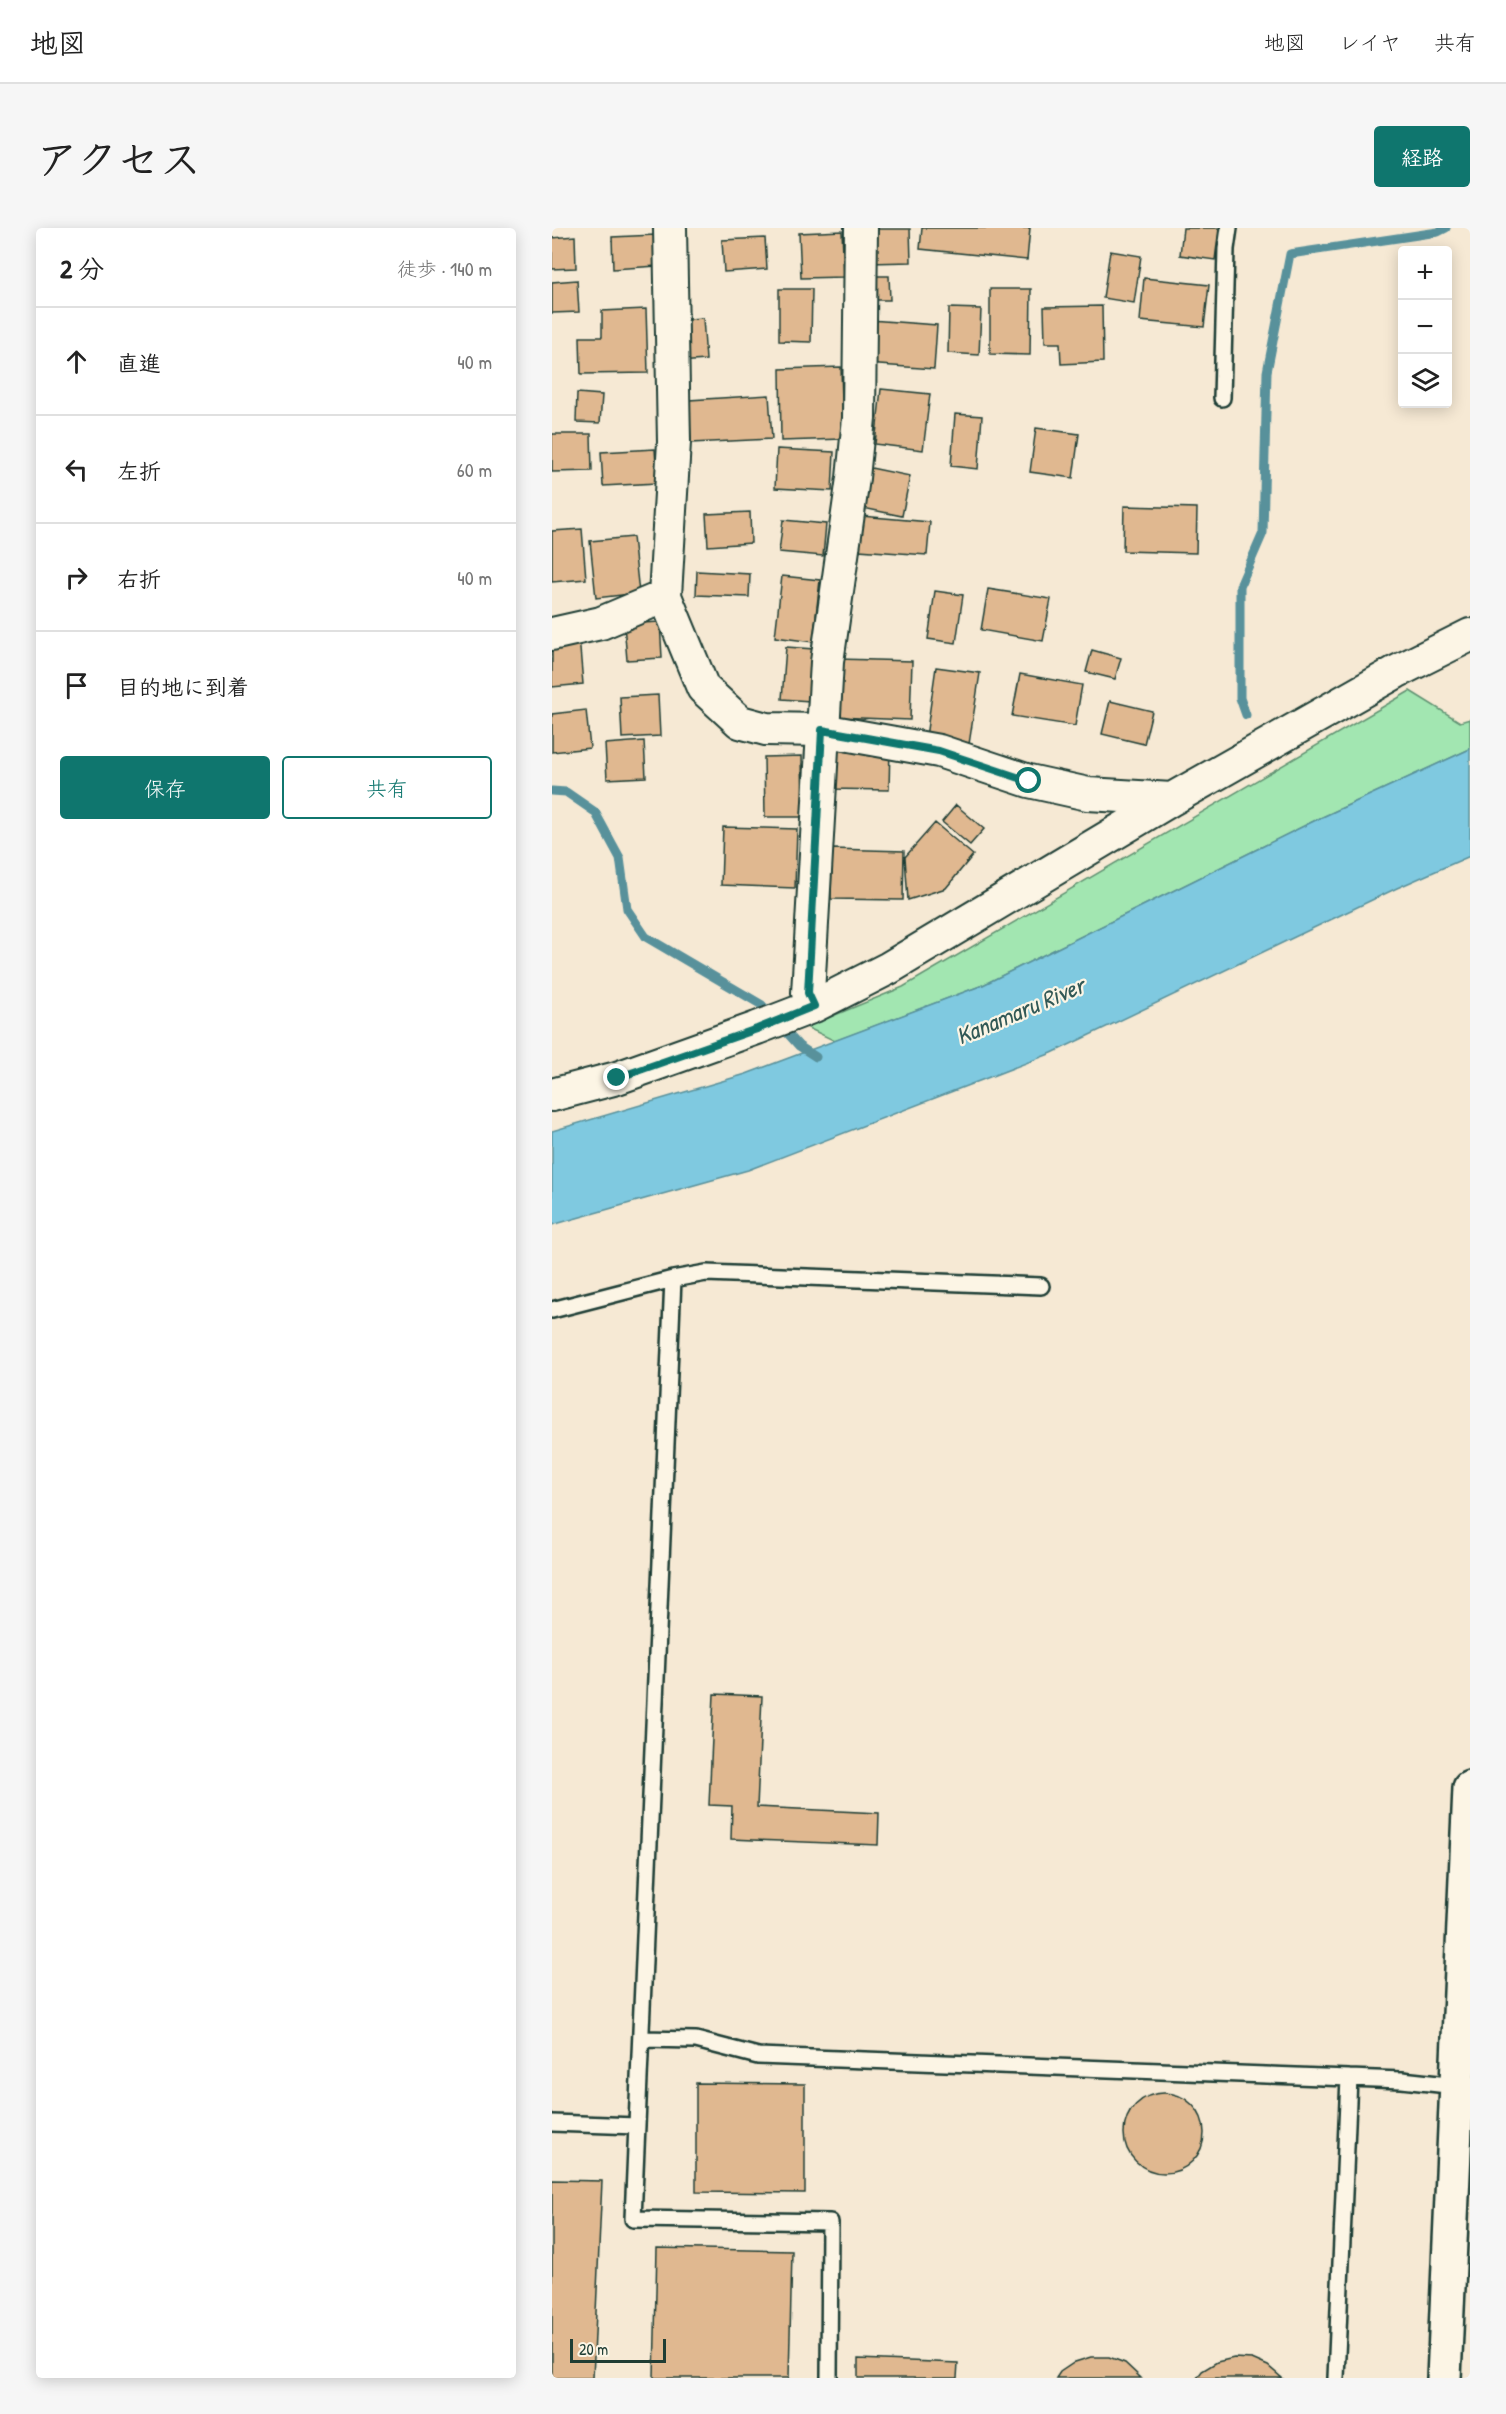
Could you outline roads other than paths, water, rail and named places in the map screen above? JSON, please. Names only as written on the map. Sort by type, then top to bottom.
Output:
[{"type":"street","points":[[670,228],[674,442],[665,596],[703,688],[740,722],[766,729],[822,730],[939,751],[1029,781],[1088,794],[1172,799]]},
{"type":"street","points":[[804,1009],[808,993],[827,662],[853,478],[859,418],[861,228]]},
{"type":"street","points":[[552,634],[601,623],[665,596]]},
{"type":"street","points":[[552,1095],[617,1078],[757,1029],[889,968],[1172,799],[1396,672],[1470,635]]},
{"type":"street","points":[[1444,2378],[1468,1882],[1470,1788]]},
{"type":"lane","points":[[1222,398],[1226,249],[1229,228]]},
{"type":"lane","points":[[552,1310],[673,1279],[706,1273],[1041,1286]]},
{"type":"lane","points":[[673,1279],[633,2220],[830,2222],[829,2378]]},
{"type":"lane","points":[[641,2039],[696,2040],[758,2056],[1402,2080],[1457,2086]]},
{"type":"lane","points":[[1336,2378],[1349,2078]]},
{"type":"lane","points":[[552,2123],[637,2126]]},
{"type":"water","name":"Kanamaru River","points":[[1470,749],[1470,856],[1397,888],[1052,1053],[748,1170],[552,1225],[552,1131],[746,1074],[983,985],[1316,820]]},
{"type":"waterway","points":[[1246,715],[1240,698],[1240,586],[1263,533],[1267,372],[1290,254],[1438,232],[1446,228]]},
{"type":"waterway","points":[[552,791],[566,792],[595,812],[620,858],[627,909],[646,937],[762,1005],[799,1046],[816,1057]]}]
